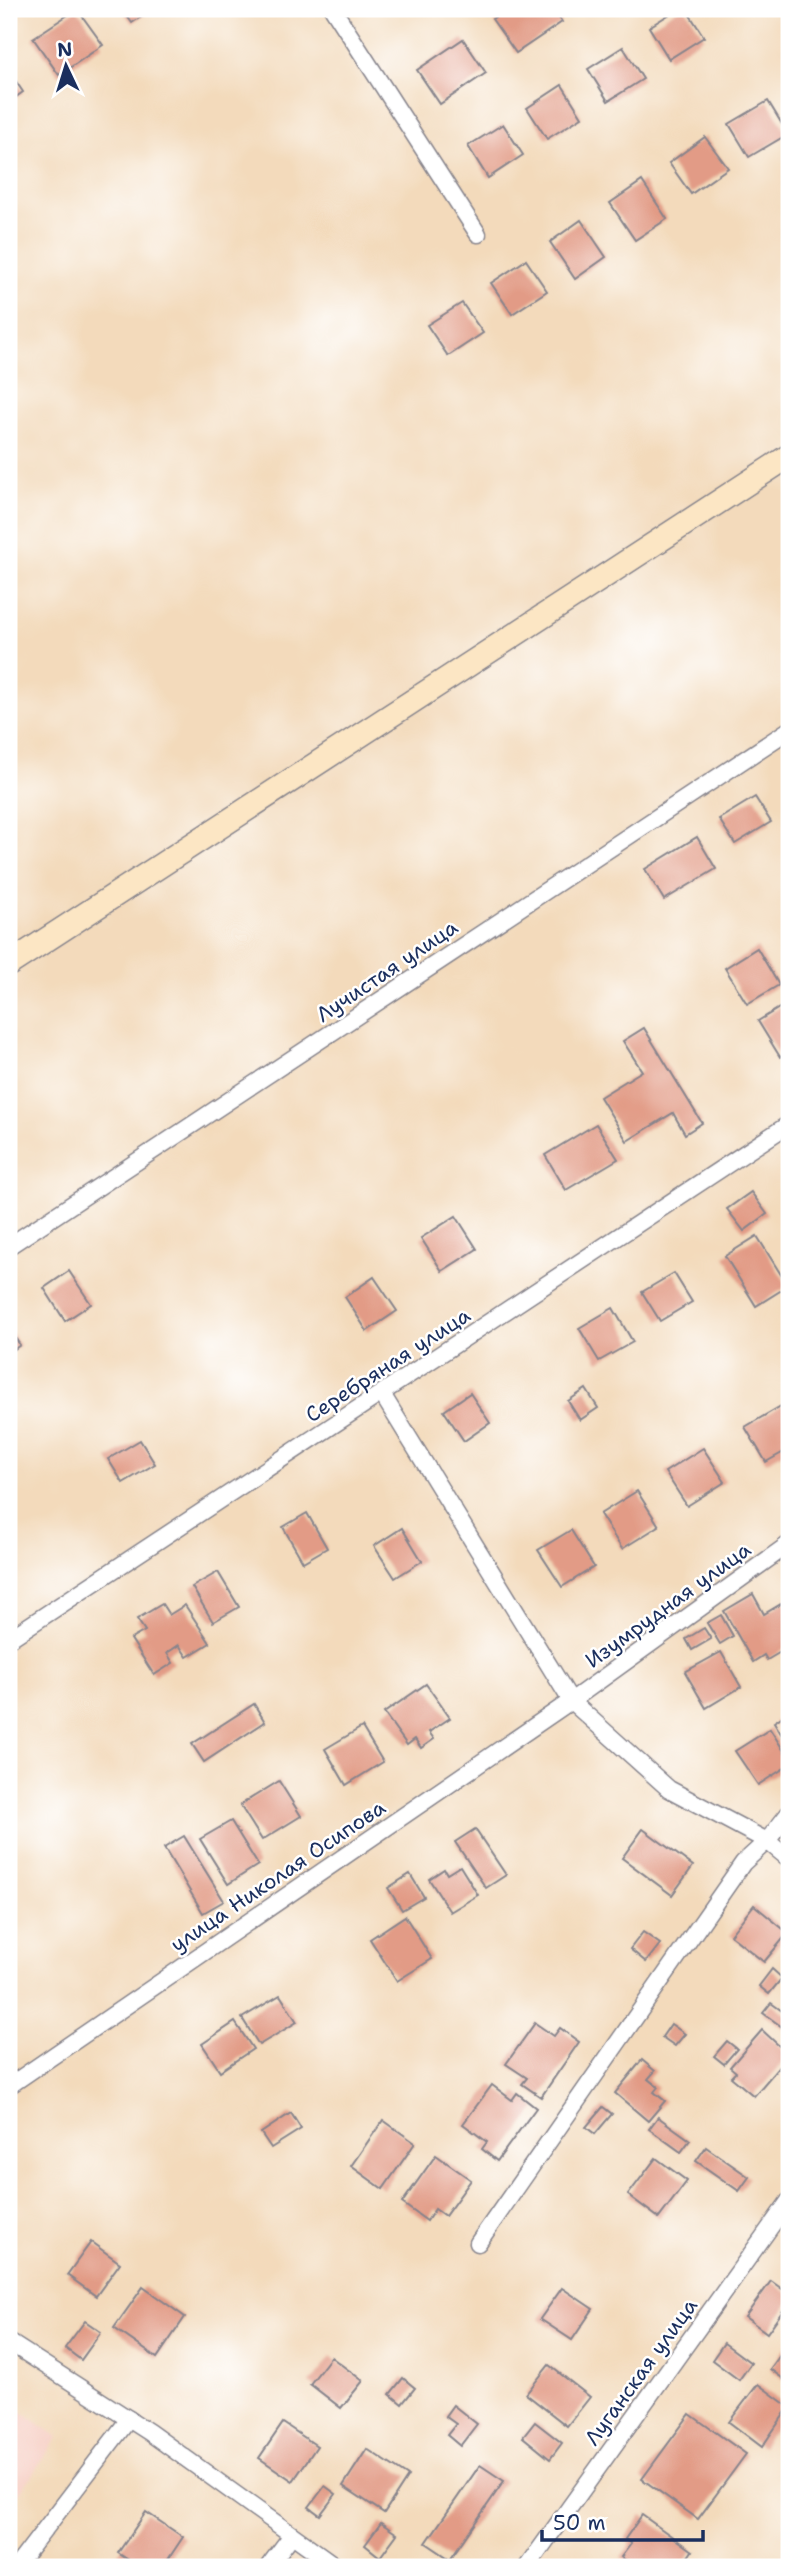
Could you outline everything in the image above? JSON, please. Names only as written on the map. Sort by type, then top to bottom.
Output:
[{"type":"main road","points":[[9,964],[789,456]]},
{"type":"street","points":[[332,9],[478,233]]},
{"type":"street","name":"Лучистая улица","points":[[9,1246],[789,730]]},
{"type":"street","name":"Серебряная улица","points":[[9,1639],[787,1131]]},
{"type":"street","points":[[382,1394],[571,1701],[669,1789],[767,1841],[789,1859]]},
{"type":"street","name":"Изумрудная улица","points":[[571,1701],[789,1544]]},
{"type":"street","name":"улица Николая Осипова","points":[[9,2086],[571,1701]]},
{"type":"street","points":[[478,2243],[743,1863],[767,1841],[789,1813]]},
{"type":"street","name":"Луганская улица","points":[[527,2567],[789,2201]]},
{"type":"street","points":[[9,2342],[129,2419],[337,2567]]},
{"type":"street","points":[[16,2567],[129,2419]]},
{"type":"street","points":[[268,2567],[292,2535]]},
{"type":"shaded area","points":[[9,2403],[58,2437],[9,2508]]},
{"type":"building","points":[[77,9],[103,45],[59,75],[33,38]]},
{"type":"building","points":[[122,9],[153,9],[132,23]]},
{"type":"building","points":[[507,9],[553,9],[562,22],[516,53],[492,19]]},
{"type":"building","points":[[678,9],[686,9],[704,37],[669,59],[649,27]]},
{"type":"building","points":[[463,39],[486,73],[440,104],[417,70]]},
{"type":"building","points":[[623,47],[643,79],[608,101],[588,69]]},
{"type":"building","points":[[9,71],[23,92],[9,102]]},
{"type":"building","points":[[562,85],[582,117],[547,139],[527,108]]},
{"type":"building","points":[[768,101],[788,134],[749,157],[729,124]]},
{"type":"building","points":[[503,124],[523,155],[488,178],[468,146]]},
{"type":"building","points":[[705,137],[728,168],[691,194],[669,163]]},
{"type":"building","points":[[642,181],[667,219],[635,240],[610,203]]},
{"type":"building","points":[[581,220],[606,257],[575,279],[550,242]]},
{"type":"building","points":[[526,260],[547,291],[512,314],[491,283]]},
{"type":"building","points":[[462,303],[483,333],[448,356],[427,325]]},
{"type":"building","points":[[755,797],[771,822],[735,844],[719,819]]},
{"type":"building","points":[[697,837],[716,869],[664,900],[645,869]]},
{"type":"building","points":[[757,948],[779,985],[747,1004],[725,968]]},
{"type":"building","points":[[789,1002],[789,1052],[780,1057],[758,1021]]},
{"type":"building","points":[[644,1028],[702,1123],[685,1134],[673,1113],[627,1141],[600,1097],[642,1071],[623,1041]]},
{"type":"building","points":[[596,1124],[618,1159],[566,1190],[545,1155]]},
{"type":"building","points":[[751,1192],[767,1214],[744,1231],[727,1209]]},
{"type":"building","points":[[456,1216],[477,1249],[442,1271],[421,1238]]},
{"type":"building","points":[[757,1236],[788,1286],[756,1306],[725,1256]]},
{"type":"building","points":[[69,1271],[91,1304],[65,1321],[44,1288]]},
{"type":"building","points":[[674,1273],[692,1302],[660,1321],[642,1292]]},
{"type":"building","points":[[374,1277],[397,1311],[367,1331],[345,1297]]},
{"type":"building","points":[[613,1308],[633,1342],[599,1361],[579,1328]]},
{"type":"building","points":[[9,1329],[20,1345],[9,1353]]},
{"type":"building","points":[[586,1389],[598,1408],[580,1420],[568,1401]]},
{"type":"building","points":[[470,1393],[490,1423],[464,1441],[444,1411]]},
{"type":"building","points":[[786,1403],[789,1408],[789,1449],[766,1462],[745,1427]]},
{"type":"building","points":[[140,1440],[155,1464],[123,1483],[108,1459]]},
{"type":"building","points":[[703,1448],[725,1482],[687,1506],[665,1472]]},
{"type":"building","points":[[637,1491],[659,1526],[622,1549],[600,1514]]},
{"type":"building","points":[[307,1513],[327,1548],[303,1562],[283,1527]]},
{"type":"building","points":[[402,1528],[422,1561],[395,1578],[374,1546]]},
{"type":"building","points":[[571,1530],[594,1567],[562,1587],[538,1550]]},
{"type":"building","points":[[218,1572],[239,1607],[213,1622],[192,1587]]},
{"type":"building","points":[[753,1594],[764,1614],[786,1601],[789,1608],[789,1647],[767,1660],[764,1655],[753,1662],[724,1611]]},
{"type":"building","points":[[162,1604],[169,1615],[185,1605],[210,1643],[187,1657],[179,1645],[167,1653],[173,1663],[154,1675],[131,1639],[145,1631],[137,1619]]},
{"type":"building","points":[[721,1615],[733,1636],[720,1644],[707,1623]]},
{"type":"building","points":[[704,1628],[711,1639],[692,1650],[686,1639]]},
{"type":"building","points":[[721,1652],[741,1687],[706,1708],[685,1672]]},
{"type":"building","points":[[426,1684],[450,1718],[429,1732],[434,1739],[421,1748],[415,1739],[407,1745],[384,1713]]},
{"type":"building","points":[[254,1704],[265,1722],[204,1762],[192,1744]]},
{"type":"building","points":[[783,1716],[789,1727],[789,1747],[774,1722]]},
{"type":"building","points":[[362,1727],[383,1762],[346,1785],[325,1749]]},
{"type":"building","points":[[770,1729],[789,1759],[789,1765],[758,1785],[735,1751]]},
{"type":"building","points":[[279,1781],[301,1816],[262,1840],[240,1805]]},
{"type":"building","points":[[231,1821],[258,1865],[228,1884],[200,1839]]},
{"type":"building","points":[[475,1829],[506,1875],[486,1888],[455,1842]]},
{"type":"building","points":[[643,1829],[693,1866],[672,1895],[622,1858]]},
{"type":"building","points":[[184,1836],[224,1901],[203,1913],[164,1848]]},
{"type":"building","points":[[460,1866],[478,1895],[450,1912],[429,1879],[444,1869],[447,1874]]},
{"type":"building","points":[[410,1874],[424,1897],[402,1910],[388,1888]]},
{"type":"building","points":[[754,1905],[788,1933],[764,1962],[730,1935]]},
{"type":"building","points":[[405,1916],[432,1959],[397,1981],[370,1939]]},
{"type":"building","points":[[643,1932],[660,1944],[646,1962],[630,1949]]},
{"type":"building","points":[[772,1969],[782,1978],[769,1994],[759,1986]]},
{"type":"building","points":[[280,1995],[297,2022],[259,2045],[242,2018]]},
{"type":"building","points":[[771,2003],[789,2016],[785,2029],[763,2013]]},
{"type":"building","points":[[235,2022],[253,2049],[220,2071],[202,2044]]},
{"type":"building","points":[[535,2023],[554,2036],[560,2028],[579,2042],[541,2097],[522,2084],[527,2078],[506,2064]]},
{"type":"building","points":[[671,2024],[685,2034],[675,2046],[662,2037]]},
{"type":"building","points":[[762,2030],[789,2055],[754,2096],[731,2077],[736,2072],[730,2067]]},
{"type":"building","points":[[727,2041],[737,2049],[724,2064],[714,2056]]},
{"type":"building","points":[[642,2060],[655,2071],[648,2079],[658,2087],[654,2092],[665,2101],[648,2121],[615,2093]]},
{"type":"building","points":[[492,2085],[512,2100],[517,2093],[536,2108],[497,2161],[482,2149],[487,2142],[463,2124]]},
{"type":"building","points":[[603,2107],[612,2114],[595,2134],[586,2127]]},
{"type":"building","points":[[291,2113],[301,2129],[271,2148],[261,2133]]},
{"type":"building","points":[[658,2117],[690,2140],[681,2152],[649,2129]]},
{"type":"building","points":[[383,2120],[415,2143],[383,2189],[351,2166]]},
{"type":"building","points":[[706,2147],[749,2177],[739,2191],[696,2161]]},
{"type":"building","points":[[436,2155],[471,2180],[445,2216],[435,2209],[427,2221],[402,2203]]},
{"type":"building","points":[[656,2158],[687,2181],[659,2218],[628,2195]]},
{"type":"building","points":[[91,2242],[120,2263],[96,2296],[67,2275]]},
{"type":"building","points":[[771,2281],[789,2294],[789,2302],[767,2333],[745,2317]]},
{"type":"building","points":[[143,2287],[185,2317],[157,2358],[114,2328]]},
{"type":"building","points":[[562,2288],[593,2309],[572,2340],[540,2319]]},
{"type":"building","points":[[85,2321],[101,2332],[81,2360],[65,2348]]},
{"type":"building","points":[[724,2343],[751,2363],[739,2380],[712,2360]]},
{"type":"building","points":[[789,2343],[789,2383],[770,2369]]},
{"type":"building","points":[[331,2357],[363,2381],[341,2408],[310,2384]]},
{"type":"building","points":[[549,2365],[590,2397],[567,2426],[526,2394]]},
{"type":"building","points":[[403,2378],[415,2388],[402,2404],[390,2394]]},
{"type":"building","points":[[758,2384],[789,2407],[762,2447],[729,2422]]},
{"type":"building","points":[[453,2405],[477,2424],[460,2446],[447,2435],[456,2424],[445,2416]]},
{"type":"building","points":[[690,2414],[746,2454],[698,2519],[642,2479]]},
{"type":"building","points":[[535,2422],[562,2443],[550,2459],[523,2437]]},
{"type":"building","points":[[283,2423],[317,2446],[293,2481],[259,2458]]},
{"type":"building","points":[[367,2449],[408,2476],[384,2513],[343,2486]]},
{"type":"building","points":[[480,2465],[504,2481],[450,2559],[426,2543]]},
{"type":"building","points":[[325,2486],[336,2494],[320,2515],[309,2507]]},
{"type":"building","points":[[146,2512],[183,2537],[167,2561],[173,2567],[139,2567],[118,2553]]},
{"type":"building","points":[[642,2515],[692,2551],[681,2567],[653,2567],[646,2563],[643,2567],[635,2567],[621,2557],[631,2544],[625,2539]]},
{"type":"building","points":[[381,2523],[397,2534],[380,2557],[365,2545]]}]
